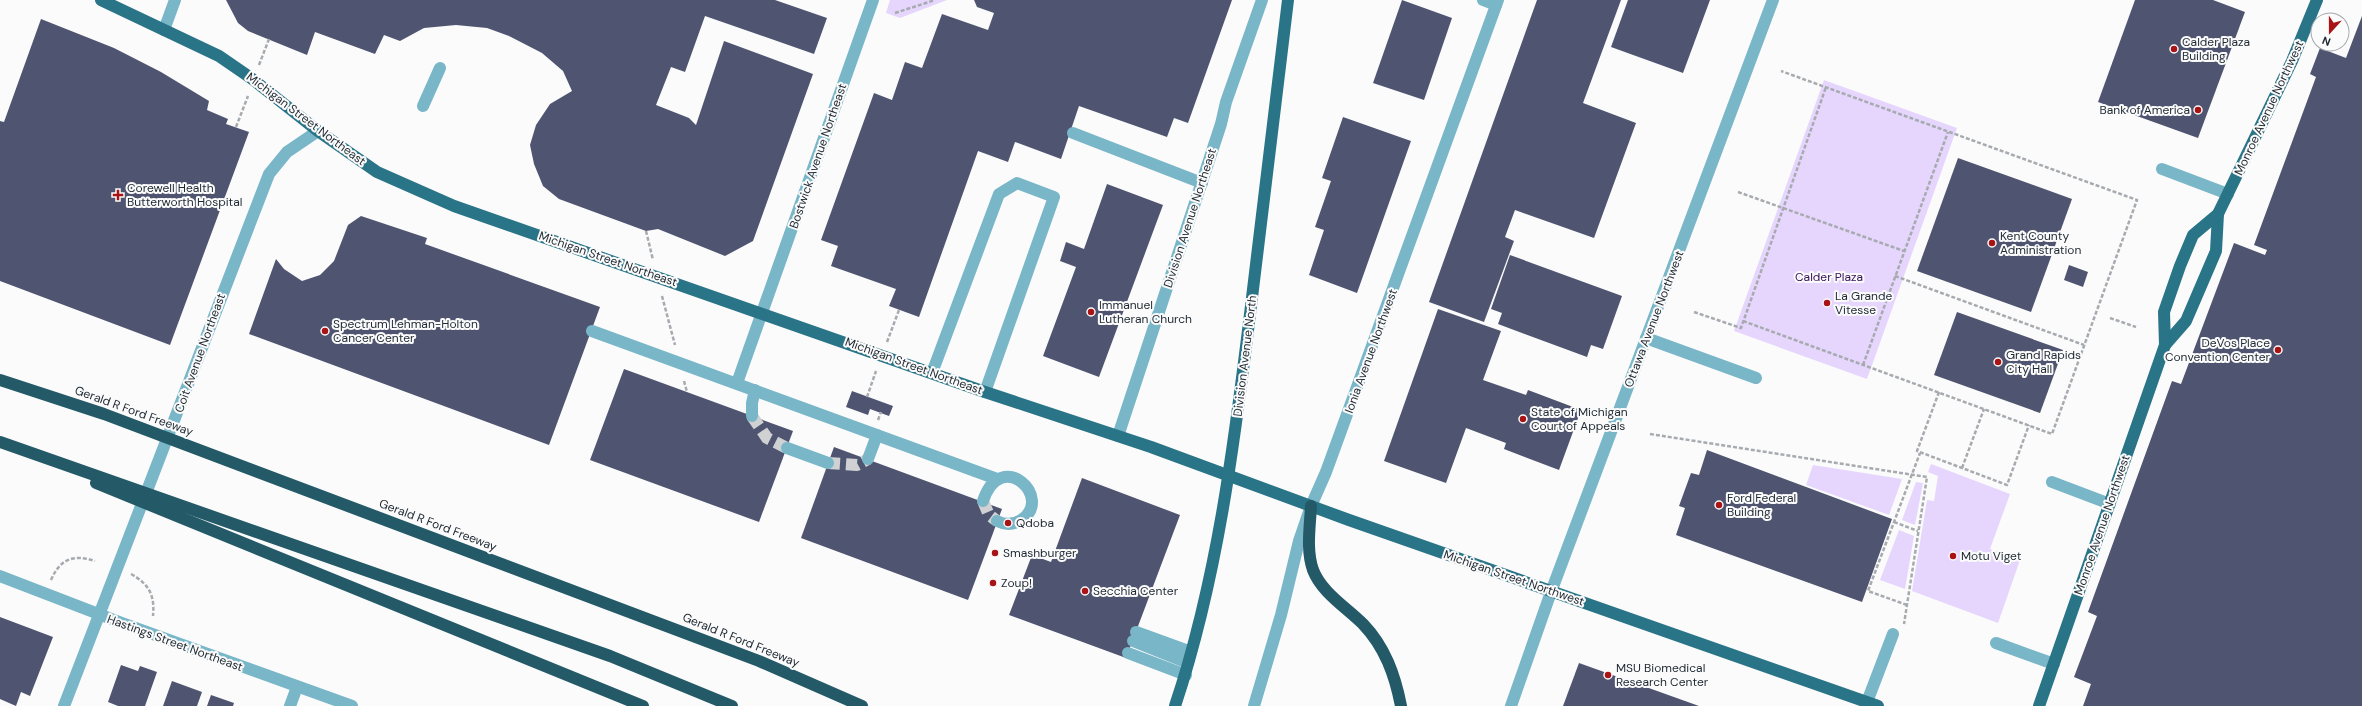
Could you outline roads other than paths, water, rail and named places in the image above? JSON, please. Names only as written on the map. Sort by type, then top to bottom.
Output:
[{"type":"highway","points":[[0,372],[104,414]]},
{"type":"highway","name":"Gerald R Ford Freeway","points":[[0,380],[104,414],[759,661],[862,706]]},
{"type":"highway","points":[[0,443],[643,706]]},
{"type":"highway","points":[[0,443],[610,656],[732,706]]},
{"type":"highway","points":[[1311,506],[1308,543],[1310,561],[1318,581],[1364,625],[1377,641],[1388,660],[1401,706]]},
{"type":"main road","name":"Michigan Street Northeast","points":[[100,0],[219,56],[251,78],[318,131],[377,172],[454,206],[762,312],[985,392],[1151,447]]},
{"type":"main road","name":"Division Avenue North","points":[[1175,706],[1186,675],[1212,566],[1236,431],[1288,0]]},
{"type":"main road","name":"Monroe Avenue Northwest","points":[[2039,706],[2165,345],[2164,312],[2180,266],[2193,235],[2218,214],[2292,61],[2317,0]]},
{"type":"main road","name":"Monroe Avenue Northwest","points":[[2165,345],[2186,322],[2216,251],[2218,214]]},
{"type":"main road","name":"Michigan Street Northwest","points":[[1151,447],[1551,592],[1873,704]]},
{"type":"street","points":[[164,30],[175,0]]},
{"type":"street","name":"Bostwick Avenue Northeast","points":[[737,383],[873,0]]},
{"type":"street","name":"Division Avenue Northeast","points":[[1118,436],[1202,183],[1221,124],[1226,102],[1262,0]]},
{"type":"street","points":[[1483,0],[1497,2]]},
{"type":"street","name":"Ottawa Avenue Northwest","points":[[1511,706],[1551,592],[1773,0]]},
{"type":"street","name":"Ionia Avenue Northwest","points":[[1254,706],[1311,506],[1326,472],[1497,2]]},
{"type":"street","points":[[424,106],[440,68]]},
{"type":"street","name":"Coit Avenue Northeast","points":[[64,706],[98,614],[132,531],[269,174],[287,152],[318,131]]},
{"type":"street","points":[[1073,133],[1202,183]]},
{"type":"street","points":[[2162,169],[2228,194]]},
{"type":"street","points":[[932,373],[999,194],[1017,183],[1054,196],[985,392]]},
{"type":"street","points":[[592,331],[997,479],[1011,477],[1018,479],[1025,484],[1032,497],[1031,505],[1024,518],[1010,524],[997,521]]},
{"type":"street","points":[[1646,338],[1756,378]]},
{"type":"street","points":[[752,416],[752,403],[755,390]]},
{"type":"street","points":[[868,459],[877,435]]},
{"type":"street","points":[[787,448],[828,463]]},
{"type":"street","points":[[983,501],[990,485],[997,479]]},
{"type":"street","points":[[2052,482],[2110,504]]},
{"type":"street","name":"Hastings Street Northeast","points":[[0,576],[98,614],[352,706]]},
{"type":"street","points":[[1873,704],[1898,631]]},
{"type":"street","points":[[1135,636],[1190,657]]},
{"type":"street","points":[[1996,643],[2054,664]]},
{"type":"street","points":[[1128,653],[1186,675]]},
{"type":"street","points":[[290,706],[297,687]]},
{"type":"tunnel","points":[[752,416],[767,438],[787,448]]},
{"type":"tunnel","points":[[828,463],[857,465],[868,459]]},
{"type":"tunnel","points":[[983,501],[989,515],[997,521]]},
{"type":"place","name":"Calder Plaza Building","points":[[2174,49]]},
{"type":"place","name":"Bank of America","points":[[2198,110]]},
{"type":"place","name":"Corewell Health Butterworth Hospital","points":[[118,195]]},
{"type":"place","name":"Kent County Administration","points":[[1992,243]]},
{"type":"place","name":"La Grande Vitesse","points":[[1827,303]]},
{"type":"place","name":"Immanuel Lutheran Church","points":[[1091,312]]},
{"type":"place","name":"Spectrum Lehman-Holton Cancer Center","points":[[325,331]]},
{"type":"place","name":"DeVos Place Convention Center","points":[[2278,350]]},
{"type":"place","name":"Grand Rapids City Hall","points":[[1998,362]]},
{"type":"place","name":"State of Michigan Court of Appeals","points":[[1523,419]]},
{"type":"place","name":"Ford Federal Building","points":[[1719,505]]},
{"type":"place","name":"Qdoba","points":[[1008,523]]},
{"type":"place","name":"Smashburger","points":[[995,553]]},
{"type":"place","name":"Motu Viget","points":[[1953,556]]},
{"type":"place","name":"Zoup!","points":[[993,583]]},
{"type":"place","name":"Secchia Center","points":[[1085,591]]},
{"type":"place","name":"MSU Biomedical Research Center","points":[[1608,675]]},
{"type":"park label","name":"Calder Plaza","points":[[1829,277]]}]
